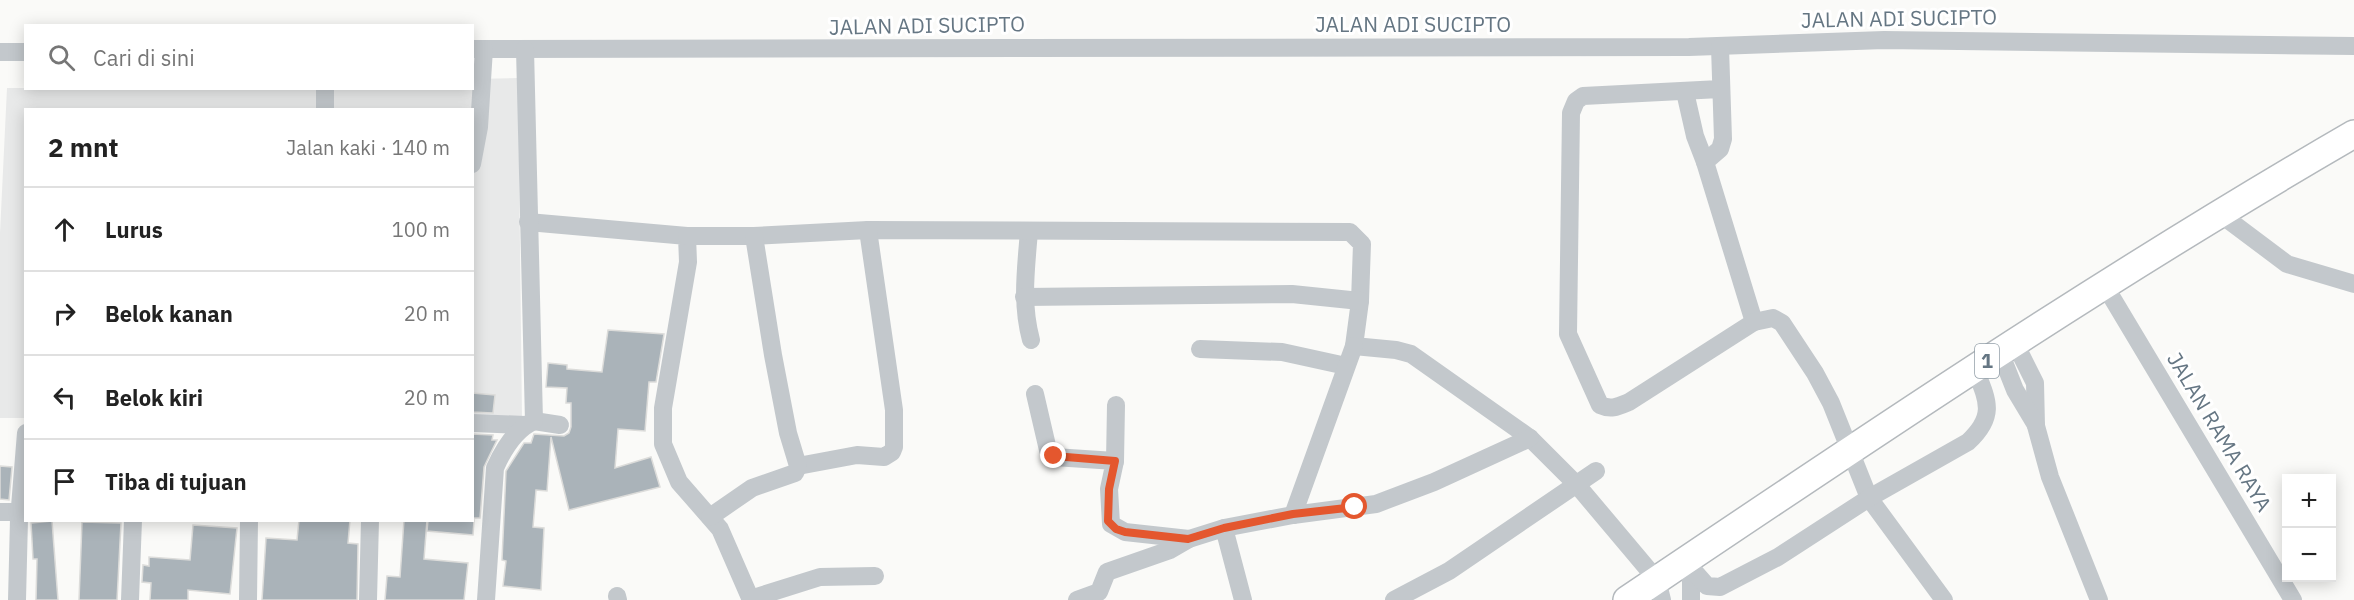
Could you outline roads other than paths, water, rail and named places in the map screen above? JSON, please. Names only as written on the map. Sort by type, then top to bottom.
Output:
[{"type":"highway","name":"1","points":[[1627,600],[1659,590],[1690,564],[1849,450],[2219,213],[2354,134]]},
{"type":"street","name":"JALAN ADI SUCIPTO","points":[[478,49],[1720,46],[1884,40],[2354,46]]},
{"type":"street","points":[[1705,162],[1720,149],[1723,139],[1720,46]]},
{"type":"street","points":[[474,153],[479,127],[478,49]]},
{"type":"street","points":[[486,600],[495,468],[501,455],[530,423],[525,49]]},
{"type":"street","points":[[0,52],[24,52]]},
{"type":"street","points":[[1720,89],[1583,96],[1576,101],[1571,113],[1568,334],[1600,405],[1615,408],[1754,322],[1773,318],[1782,323],[1826,393],[1869,498],[1944,600]]},
{"type":"street","points":[[325,90],[325,108]]},
{"type":"street","points":[[1685,92],[1695,136],[1754,322]]},
{"type":"street","points":[[2219,213],[2287,264],[2354,284]]},
{"type":"street","points":[[528,222],[687,236],[754,236],[868,230],[1350,232],[1362,244],[1360,301],[1354,346],[1293,514]]},
{"type":"street","points":[[798,466],[857,455],[884,456],[892,452],[894,447],[894,410],[868,230]]},
{"type":"street","points":[[1029,231],[1023,297],[1025,319],[1031,340]]},
{"type":"street","points":[[687,236],[688,262],[663,408],[663,444],[680,482],[720,530],[751,600],[820,576],[874,576]]},
{"type":"street","points":[[710,517],[752,489],[795,473],[798,466],[788,433],[773,355],[754,236]]},
{"type":"street","name":"JALAN RAMA RAYA","points":[[2105,286],[2293,600]]},
{"type":"street","points":[[1023,297],[1292,294],[1360,301]]},
{"type":"street","points":[[1354,346],[1396,350],[1411,354],[1530,438],[1577,485],[1659,590]]},
{"type":"street","points":[[2007,348],[2035,383],[2036,426],[2050,477],[2099,600]]},
{"type":"street","points":[[1200,349],[1282,352],[1346,366]]},
{"type":"street","points":[[1690,564],[1700,581],[1712,588],[1720,587],[1778,557],[1869,498],[1968,442],[1981,429],[1988,414],[1987,397],[1975,369]]},
{"type":"street","points":[[1035,394],[1048,450],[1054,456],[1115,461]]},
{"type":"street","points":[[1116,405],[1115,461],[1109,489],[1111,524],[1125,532],[1188,539]]},
{"type":"street","points":[[474,423],[560,425]]},
{"type":"street","points":[[1077,600],[1099,592],[1107,572],[1170,550],[1188,539],[1224,528],[1293,514],[1376,504],[1434,482],[1530,438]]},
{"type":"street","points":[[1394,600],[1449,572],[1596,471]]},
{"type":"street","points":[[17,600],[24,472]]},
{"type":"street","points":[[0,512],[22,512]]},
{"type":"street","points":[[130,600],[133,522]]},
{"type":"street","points":[[248,600],[249,522]]},
{"type":"street","points":[[368,600],[370,522]]},
{"type":"street","points":[[1224,528],[1243,600]]},
{"type":"street","points":[[1690,564],[1691,600]]}]
